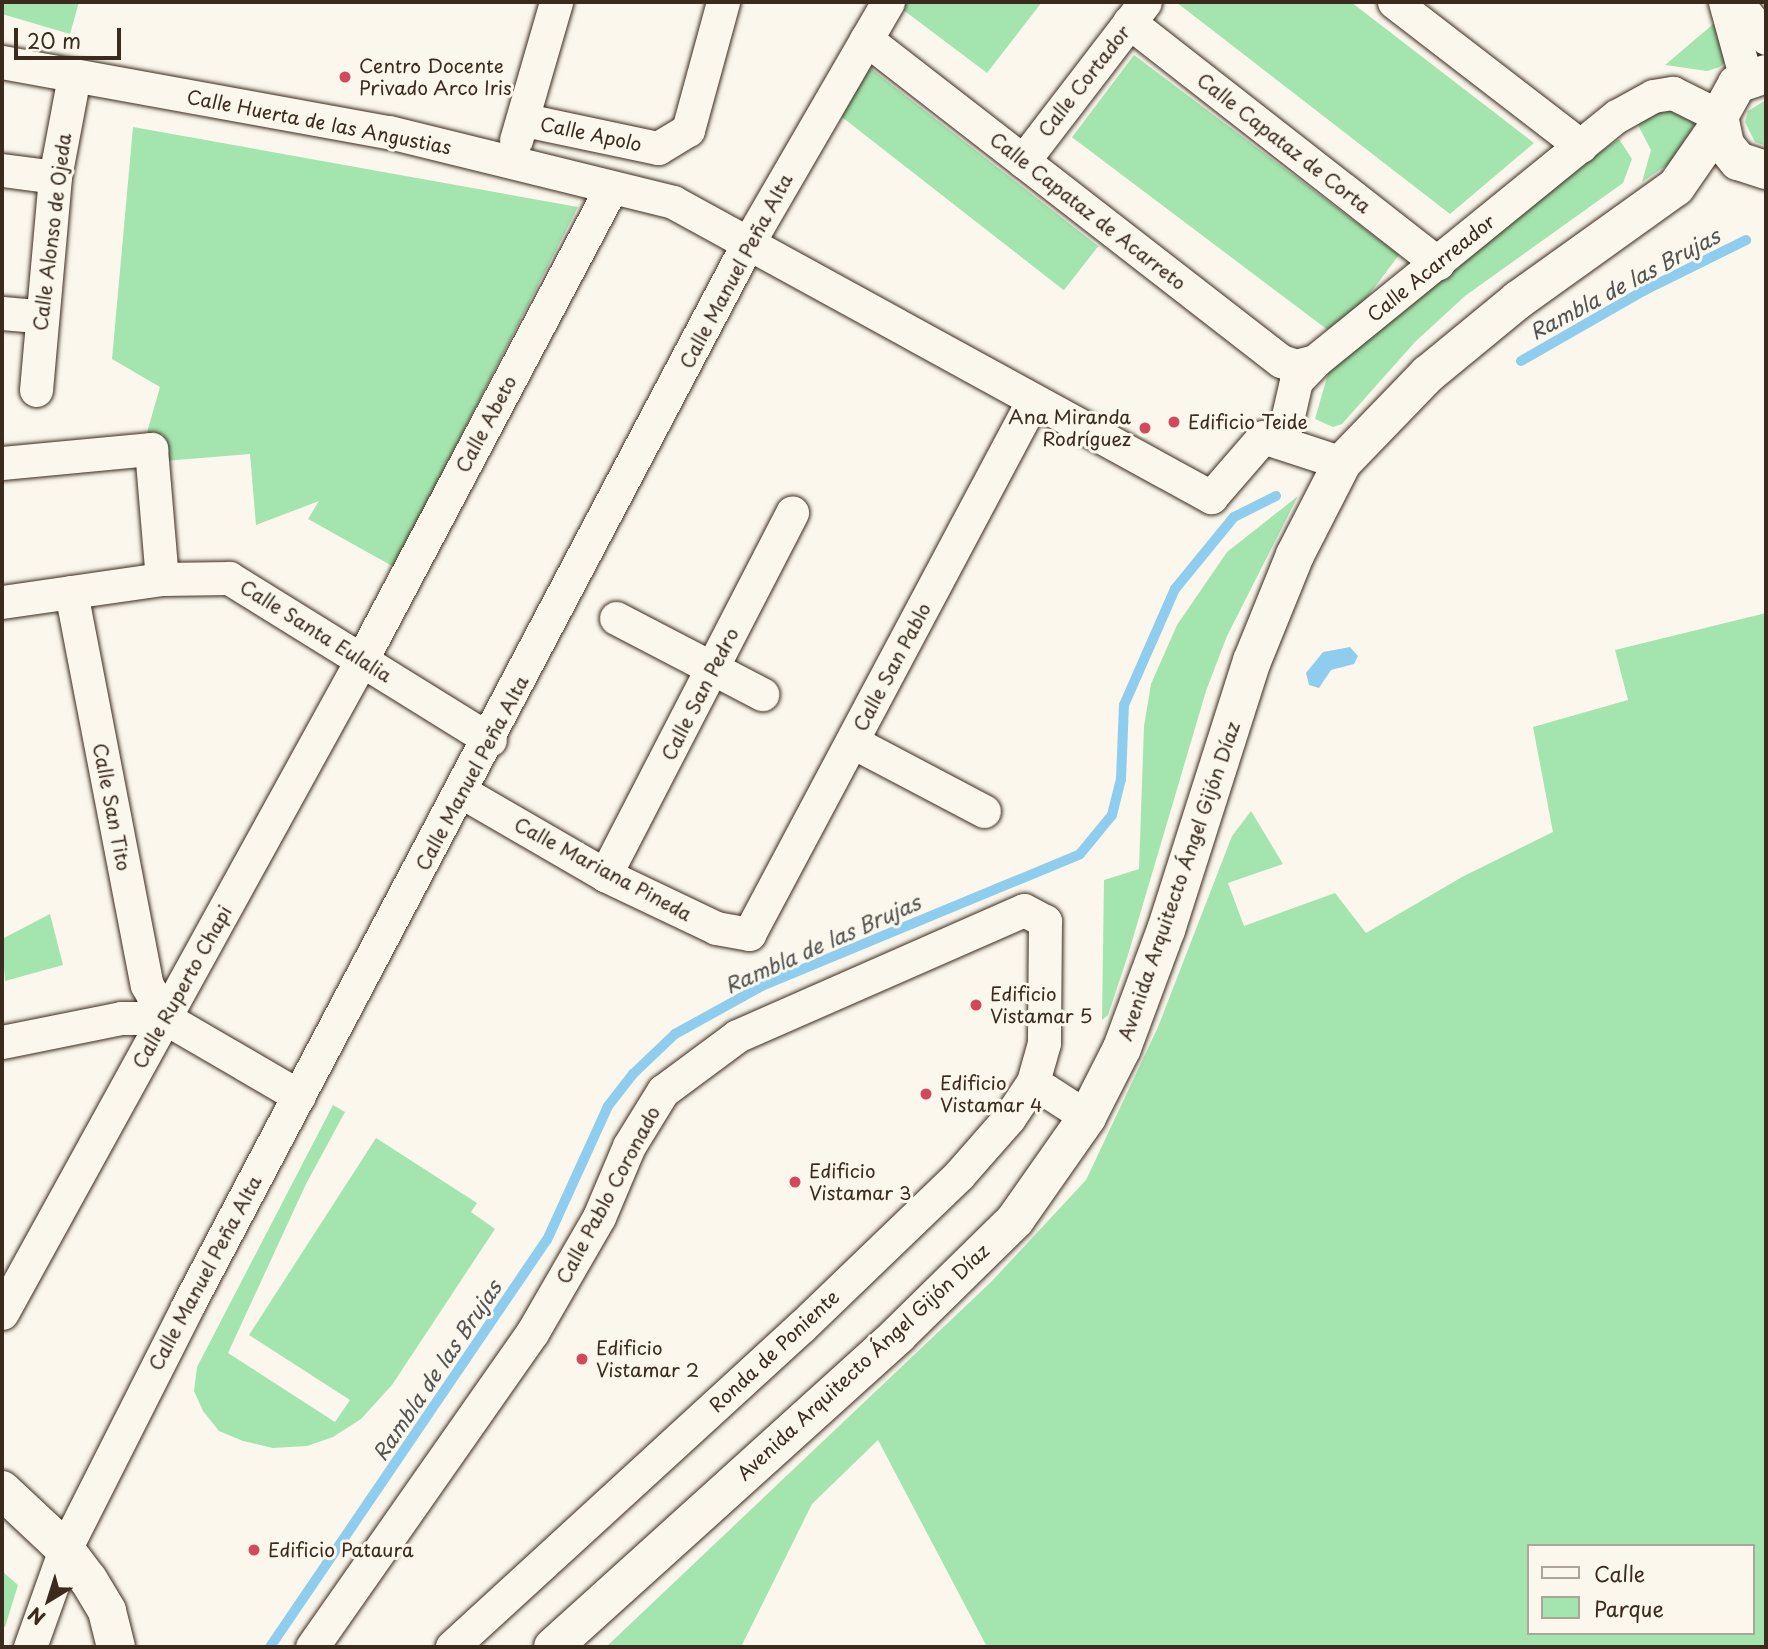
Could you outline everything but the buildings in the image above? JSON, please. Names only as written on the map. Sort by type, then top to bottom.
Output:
[{"type":"main road","name":"Avenida Arquitecto Ángel Gijón Díaz","points":[[1736,97],[1725,145],[1738,161],[1762,170]]},
{"type":"main road","name":"Avenida Arquitecto Ángel Gijón Díaz","points":[[553,1647],[898,1335],[1015,1220],[1087,1117],[1122,1048],[1166,930],[1252,661],[1295,555],[1342,463],[1428,374],[1488,324],[1676,187],[1736,97]]},
{"type":"main road","name":"Avenida Arquitecto Ángel Gijón Díaz","points":[[1676,187],[1762,170]]},
{"type":"main road","points":[[2,1490],[65,1549],[107,1611],[116,1647]]},
{"type":"street","points":[[506,161],[525,120],[556,2]]},
{"type":"street","name":"Calle Apolo","points":[[525,120],[658,148],[688,130],[723,2]]},
{"type":"street","name":"Calle Manuel Peña Alta","points":[[30,1647],[65,1549],[299,1096],[490,740],[747,245],[888,2]]},
{"type":"street","points":[[1394,2],[1581,146]]},
{"type":"street","points":[[1736,97],[1726,2],[1742,9],[1766,38]]},
{"type":"street","name":"Calle Cortador","points":[[1023,161],[1137,12]]},
{"type":"street","name":"Calle Capataz de Corta","points":[[1137,12],[1438,263]]},
{"type":"street","name":"Calle Capataz de Acarreto","points":[[866,39],[1281,361],[1296,366],[1315,361]]},
{"type":"street","name":"Calle Huerta de las Angustias","points":[[2,62],[389,132],[673,202],[747,245],[1211,497],[1263,437],[1282,442]]},
{"type":"street","name":"Calle Alonso de Ojeda","points":[[36,390],[40,316],[55,177],[74,76]]},
{"type":"street","name":"Calle Acarreador","points":[[1282,442],[1296,381],[1315,361],[1617,116],[1648,83],[1684,79],[1736,97]]},
{"type":"street","points":[[2,170],[55,177]]},
{"type":"street","name":"Calle Abeto","points":[[362,659],[611,188]]},
{"type":"street","points":[[2,313],[40,316]]},
{"type":"street","name":"Calle San Pablo","points":[[749,934],[1033,400]]},
{"type":"street","points":[[1282,442],[1342,463]]},
{"type":"street","points":[[2,463],[151,449],[162,579]]},
{"type":"street","name":"Calle San Pedro","points":[[605,875],[792,512]]},
{"type":"street","name":"Calle Santa Eulalia","points":[[2,602],[162,579],[229,578],[490,740]]},
{"type":"street","name":"Calle San Tito","points":[[71,592],[147,985],[165,1018]]},
{"type":"street","points":[[616,618],[762,694]]},
{"type":"street","name":"Calle Ruperto Chapi","points":[[2,1314],[362,659]]},
{"type":"street","points":[[853,742],[984,811]]},
{"type":"street","name":"Calle Mariana Pineda","points":[[461,792],[605,875],[716,928],[749,934]]},
{"type":"street","name":"Calle Pablo Coronado","points":[[312,1647],[532,1333],[599,1217],[629,1146],[663,1091],[695,1063],[737,1036],[1024,910],[1045,921],[1044,1043],[1032,1082]]},
{"type":"street","points":[[2,1041],[121,1018],[165,1018],[299,1096]]},
{"type":"street","points":[[1032,1082],[1087,1117]]},
{"type":"street","name":"Ronda de Poniente","points":[[452,1647],[950,1183],[1009,1118],[1032,1082]]},
{"type":"green space","points":[[2,2],[79,2],[70,34],[2,14]]},
{"type":"green space","points":[[906,2],[1042,2],[987,73],[902,9]]},
{"type":"green space","points":[[1176,2],[1351,2],[1534,143],[1450,214]]},
{"type":"green space","points":[[1718,20],[1727,60],[1720,67],[1707,71],[1665,65]]},
{"type":"green space","points":[[1134,55],[1399,255],[1337,337],[1072,137]]},
{"type":"green space","points":[[869,67],[1098,246],[1064,290],[835,111]]},
{"type":"green space","points":[[1766,100],[1766,146],[1755,142],[1745,122],[1748,111]]},
{"type":"green space","points":[[1661,107],[1675,108],[1694,121],[1692,148],[1642,182],[1651,150],[1637,123]]},
{"type":"green space","points":[[133,127],[578,207],[394,567],[308,519],[319,501],[256,525],[250,454],[164,461],[163,434],[146,436],[160,387],[112,359]]},
{"type":"green space","points":[[1619,139],[1632,159],[1623,183],[1465,296],[1415,342],[1342,424],[1333,427],[1315,419],[1329,370],[1557,182]]},
{"type":"green space","points":[[1298,496],[1227,636],[1206,691],[1128,955],[1108,1015],[1102,1020],[1104,880],[1139,869],[1144,726],[1151,684],[1177,625],[1227,552]]},
{"type":"green space","points":[[1766,613],[1766,1647],[987,1647],[878,1440],[812,1504],[741,1647],[606,1647],[991,1282],[1086,1180],[1158,1027],[1232,836],[1251,811],[1283,864],[1228,883],[1244,926],[1335,893],[1366,933],[1462,877],[1553,832],[1533,727],[1628,700],[1615,650]]},
{"type":"green space","points":[[50,914],[63,965],[5,981],[2,939]]},
{"type":"green space","points":[[333,1105],[345,1112],[306,1184],[228,1353],[335,1422],[350,1400],[249,1335],[376,1138],[477,1203],[471,1212],[495,1229],[392,1385],[361,1419],[333,1437],[307,1446],[273,1448],[243,1441],[219,1431],[203,1411],[194,1391],[197,1367]]},
{"type":"green space","points":[[2,1571],[18,1585],[5,1627],[2,1626]]},
{"type":"water","points":[[1350,647],[1358,656],[1354,664],[1331,670],[1319,688],[1309,685],[1306,673],[1323,652]]},
{"type":"waterway","name":"Rambla de las Brujas","points":[[1521,361],[1643,291],[1746,240]]},
{"type":"waterway","name":"Rambla de las Brujas","points":[[270,1647],[547,1240],[608,1106],[633,1074],[675,1034],[762,986],[1080,854],[1112,815],[1121,779],[1124,705],[1175,589],[1234,517],[1276,496]]},
{"type":"place","name":"Centro Docente Privado Arco Iris","points":[[345,77]]},
{"type":"place","name":"Edificio Teide","points":[[1174,422]]},
{"type":"place","name":"Ana Miranda Rodríguez","points":[[1145,428]]},
{"type":"place","name":"Edificio Vistamar 5","points":[[976,1005]]},
{"type":"place","name":"Edificio Vistamar 4","points":[[926,1094]]},
{"type":"place","name":"Edificio Vistamar 3","points":[[795,1182]]},
{"type":"place","name":"Edificio Vistamar 2","points":[[582,1359]]},
{"type":"place","name":"Edificio Pataura","points":[[254,1550]]}]
